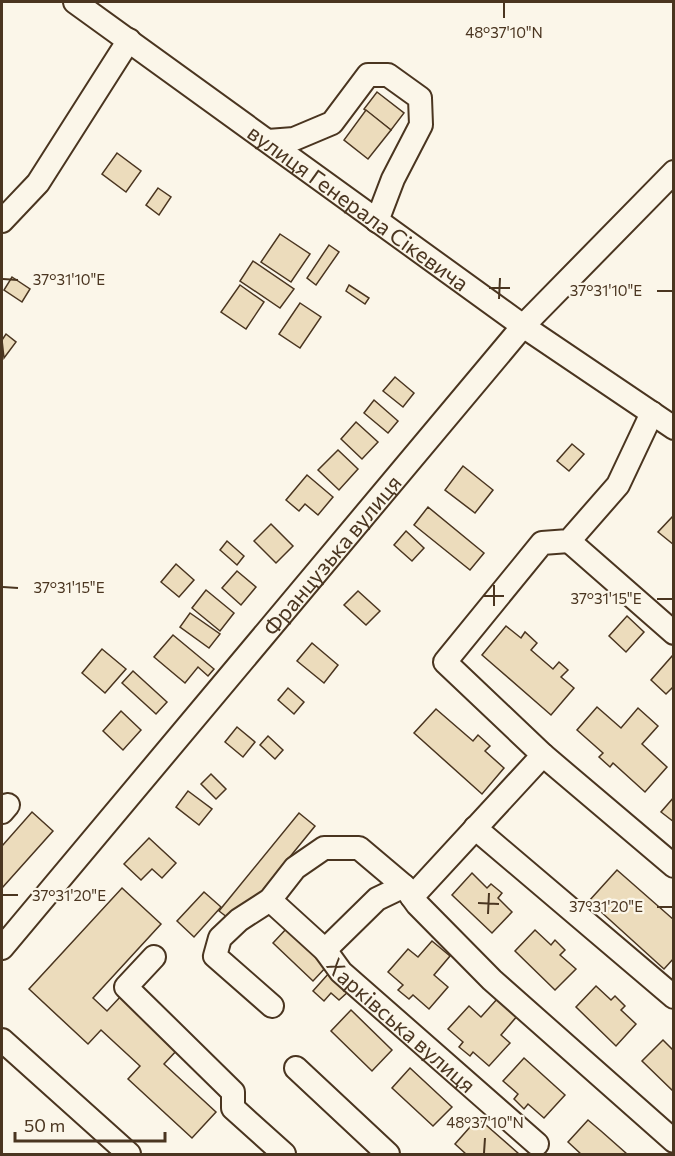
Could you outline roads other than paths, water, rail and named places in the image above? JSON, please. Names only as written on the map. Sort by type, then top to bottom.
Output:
[{"type":"street","name":"вулиця Генерала Сікевича","points":[[75,2],[523,326],[674,428]]},
{"type":"street","points":[[2,221],[38,183],[129,40]]},
{"type":"street","points":[[268,141],[294,139],[332,123],[368,75],[388,75],[420,98],[422,125],[393,179],[377,221]]},
{"type":"street","name":"Французька вулиця","points":[[2,948],[523,326],[674,172]]},
{"type":"street","points":[[652,413],[618,485],[569,541],[542,543],[445,662],[543,755],[674,866]]},
{"type":"street","points":[[569,541],[674,633]]},
{"type":"street","points":[[325,950],[376,899],[408,891],[475,828],[543,755]]},
{"type":"street","points":[[475,828],[674,997]]},
{"type":"street","points":[[272,1006],[215,956],[220,938],[239,920],[270,900],[295,868],[324,848],[359,848],[408,891],[492,980],[674,1141]]},
{"type":"street","name":"Харківська вулиця","points":[[270,900],[325,950],[341,972],[537,1144]]},
{"type":"street","points":[[154,957],[126,987],[233,1092],[233,1108],[284,1155]]},
{"type":"street","points":[[2,1040],[129,1155]]},
{"type":"street","points":[[296,1068],[388,1155]]}]
